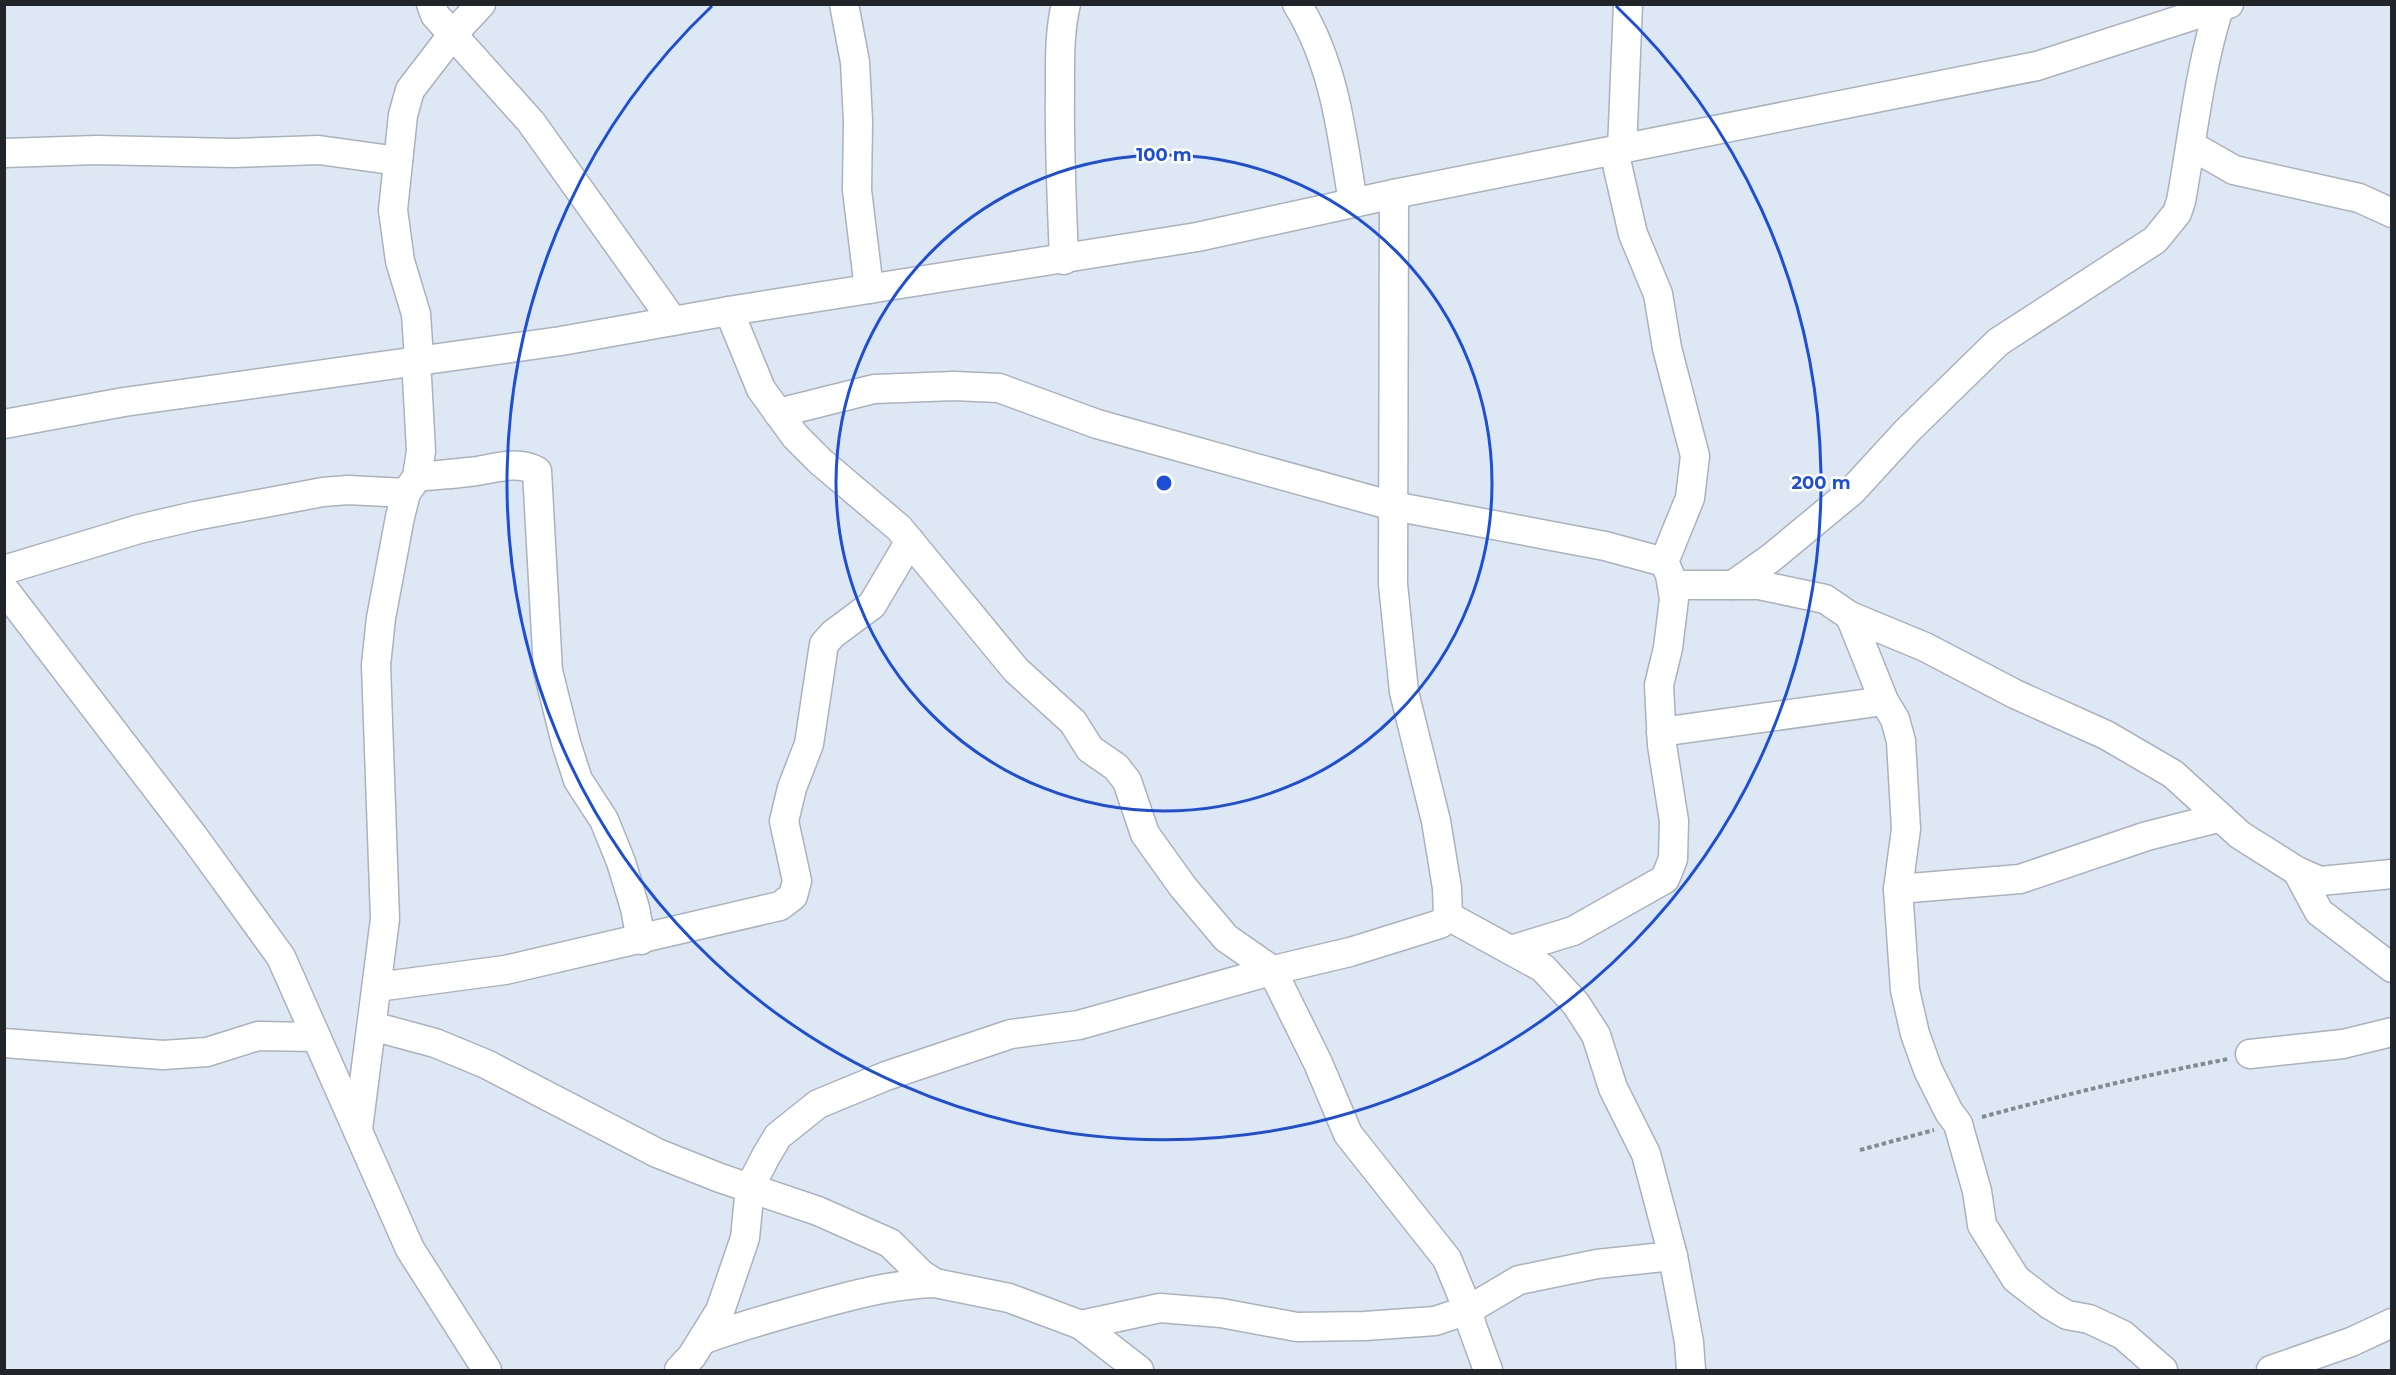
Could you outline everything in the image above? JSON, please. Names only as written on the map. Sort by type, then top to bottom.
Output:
[{"type":"street","points":[[431,4],[435,15],[531,122],[673,321]]},
{"type":"street","points":[[358,1130],[385,919],[376,665],[381,618],[421,451],[416,314],[400,261],[393,210],[403,115],[410,90],[453,34],[481,4]]},
{"type":"street","points":[[844,4],[855,62],[858,190],[869,289]]},
{"type":"street","points":[[1064,260],[1059,140],[1061,32],[1066,4]]},
{"type":"street","points":[[1297,4],[1311,27],[1337,100],[1353,203]]},
{"type":"street","points":[[1510,950],[1573,931],[1665,879],[1672,859],[1674,821],[1661,732],[1659,685],[1668,648],[1674,599],[1668,573],[1690,498],[1695,456],[1667,348],[1659,294],[1633,234],[1618,151],[1628,4]]},
{"type":"street","points":[[4,424],[124,402],[417,359],[561,341],[729,311],[1064,260],[1197,237],[1394,194],[2037,66],[2224,6]]},
{"type":"street","points":[[1733,585],[1771,558],[1852,491],[1907,431],[1998,342],[2156,240],[2176,213],[2192,146],[2201,73],[2224,6]]},
{"type":"street","points":[[2192,146],[2234,170],[2359,198],[2391,213]]},
{"type":"street","points":[[4,153],[97,150],[233,153],[319,150],[398,161]]},
{"type":"street","points":[[679,1371],[720,1311],[745,1238],[750,1187],[778,1136],[818,1104],[885,1076],[1011,1034],[1079,1025],[1272,970],[1350,952],[1440,924],[1448,916],[1447,888],[1436,821],[1404,692],[1393,584],[1394,194]]},
{"type":"street","points":[[729,311],[761,390],[795,436],[899,528],[1016,670],[1073,722],[1090,748],[1116,767],[1127,781],[1145,834],[1153,848],[1210,922],[1227,938],[1272,970],[1318,1063],[1348,1134],[1447,1259],[1468,1310],[1488,1371]]},
{"type":"street","points":[[778,413],[874,388],[954,386],[999,388],[1097,424],[1393,506],[1605,546],[1668,573],[1733,585],[1759,585],[1825,599],[1850,616],[1925,647],[2015,694],[2106,735],[2173,774],[2218,818],[2240,835],[2297,871],[2320,881],[2391,874]]},
{"type":"street","points":[[4,570],[139,529],[195,516],[332,492],[389,491],[507,465],[528,466],[537,471],[548,671],[578,780],[604,820],[621,862],[635,908],[640,940]]},
{"type":"street","points":[[377,987],[494,972],[780,906],[793,896],[796,881],[784,821],[792,788],[809,744],[824,644],[833,634],[872,606],[910,541]]},
{"type":"street","points":[[4,589],[194,837],[281,957],[410,1249],[487,1371]]},
{"type":"street","points":[[1850,616],[1884,701],[1895,719],[1901,741],[1906,829],[1898,890],[1905,990],[1915,1034],[1928,1070],[1949,1112],[1958,1124],[1977,1191],[1982,1225],[2016,1279],[2067,1315],[2089,1319],[2123,1335],[2163,1371]]},
{"type":"street","points":[[1661,732],[1884,701]]},
{"type":"street","points":[[1898,890],[2020,879],[2147,836],[2218,818]]},
{"type":"street","points":[[2297,871],[2319,912],[2391,968]]},
{"type":"street","points":[[1448,916],[1543,968],[1576,1004],[1596,1035],[1613,1088],[1646,1154],[1673,1256],[1689,1342],[1691,1371]]},
{"type":"street","points":[[372,1026],[435,1043],[486,1064],[538,1089],[657,1153],[720,1178],[818,1211],[890,1243],[921,1274],[935,1283]]},
{"type":"street","points":[[2250,1054],[2343,1044],[2391,1032]]},
{"type":"street","points":[[4,1043],[163,1055],[207,1052],[258,1036],[316,1037]]},
{"type":"street","points":[[1081,1325],[1160,1308],[1221,1313],[1298,1327],[1399,1324],[1435,1320],[1468,1310],[1519,1280],[1596,1264],[1673,1256]]},
{"type":"street","points":[[702,1340],[856,1294],[886,1287],[935,1283],[1009,1298],[1081,1325],[1139,1371]]},
{"type":"street","points":[[2271,1371],[2350,1342],[2391,1323]]},
{"type":"path","points":[[1860,1150],[2034,1105],[2110,1082],[2250,1054]]}]
